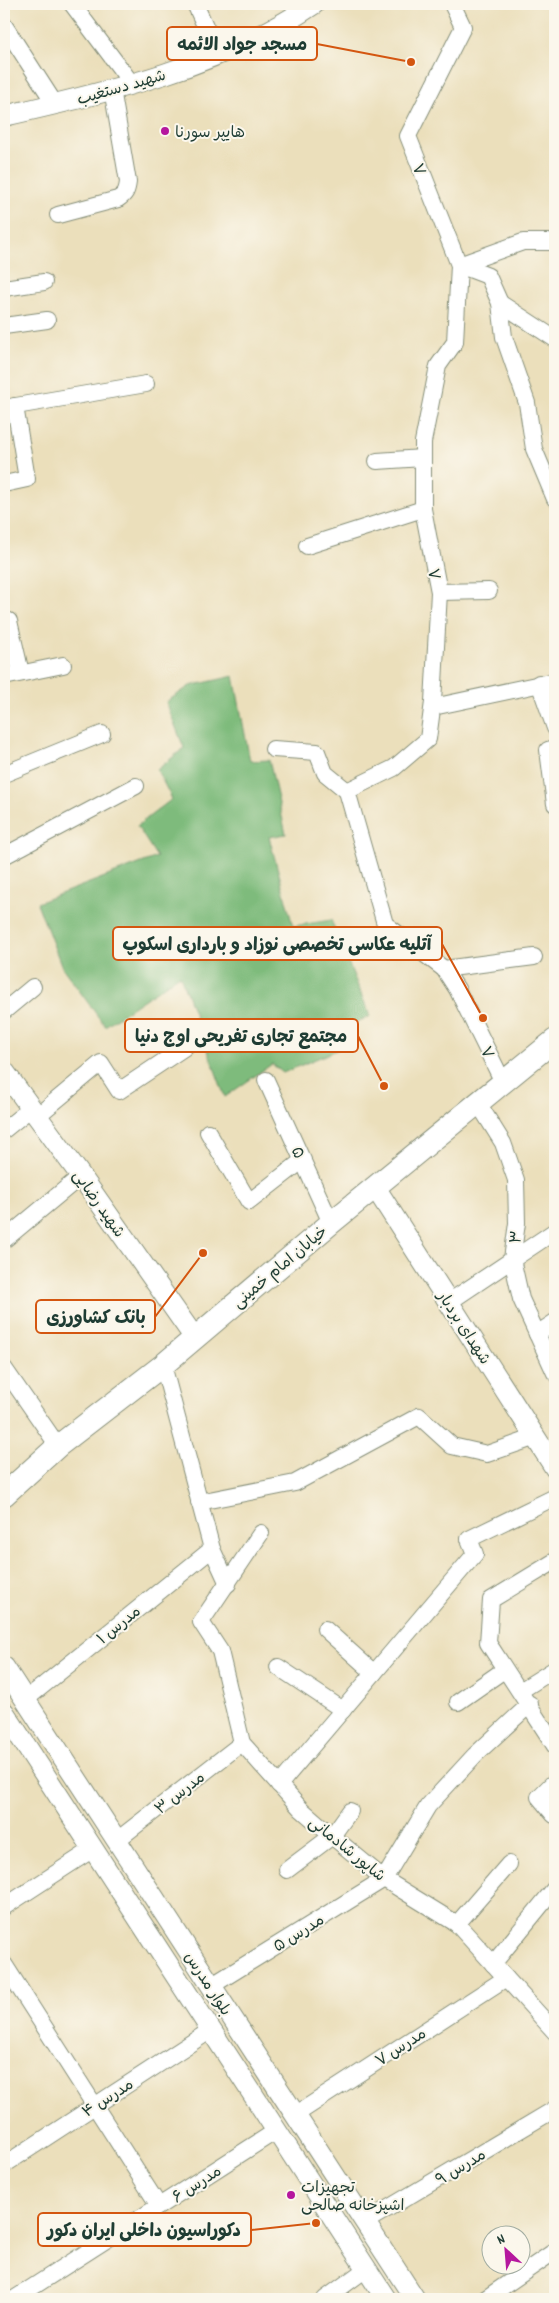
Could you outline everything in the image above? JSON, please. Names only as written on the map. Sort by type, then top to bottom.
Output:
[{"type":"main road","name":"خیابان امام خمینی","points":[[4,1494],[58,1446],[163,1364],[331,1223],[555,1040]]},
{"type":"street","points":[[58,215],[118,199],[125,195],[128,182],[122,87],[72,4]]},
{"type":"street","points":[[195,4],[218,54]]},
{"type":"street","name":"شهید دستغیب","points":[[4,116],[122,87],[218,54],[299,14],[314,4]]},
{"type":"street","name":"۷","points":[[452,4],[464,27],[408,136],[459,265],[455,342],[438,366],[423,442],[423,509],[439,592],[433,707],[428,739],[394,768],[347,791],[385,924],[444,969],[457,989],[503,1082]]},
{"type":"street","points":[[4,25],[55,104]]},
{"type":"street","points":[[459,265],[523,242],[555,242]]},
{"type":"street","points":[[459,265],[488,276],[500,303],[504,337],[527,403],[534,449],[555,500]]},
{"type":"street","points":[[4,288],[44,282]]},
{"type":"street","points":[[500,303],[555,339]]},
{"type":"street","points":[[4,326],[47,320]]},
{"type":"street","points":[[4,484],[27,479],[9,407],[146,384]]},
{"type":"street","points":[[377,461],[423,458]]},
{"type":"street","points":[[307,546],[423,509]]},
{"type":"street","points":[[439,592],[489,591]]},
{"type":"street","points":[[9,621],[22,673]]},
{"type":"street","points":[[4,677],[63,664]]},
{"type":"street","points":[[433,707],[538,683],[555,681]]},
{"type":"street","points":[[538,683],[555,728]]},
{"type":"street","points":[[4,774],[102,734]]},
{"type":"street","points":[[555,748],[548,750],[555,804]]},
{"type":"street","points":[[273,749],[317,752],[325,773],[347,791]]},
{"type":"street","points":[[4,856],[136,786]]},
{"type":"street","points":[[444,969],[534,957]]},
{"type":"street","points":[[4,1011],[33,987]]},
{"type":"street","points":[[4,1130],[33,1113],[101,1063],[119,1091],[185,1047]]},
{"type":"street","name":"شهید رضایی","points":[[4,1071],[33,1113],[82,1176],[194,1337]]},
{"type":"street","name":"۵","points":[[266,1080],[331,1223]]},
{"type":"street","name":"۳","points":[[478,1103],[503,1143],[516,1180],[517,1223],[512,1259],[521,1299],[555,1373]]},
{"type":"street","points":[[208,1132],[249,1202],[303,1160]]},
{"type":"street","points":[[4,1240],[82,1176]]},
{"type":"street","name":"شهدای بردبار","points":[[375,1187],[554,1463]]},
{"type":"street","points":[[449,1302],[555,1232]]},
{"type":"street","points":[[538,1334],[555,1322]]},
{"type":"street","points":[[163,1364],[212,1549],[228,1584]]},
{"type":"street","points":[[4,1368],[58,1446]]},
{"type":"street","points":[[199,1502],[295,1483],[419,1416],[452,1446],[487,1454],[536,1437]]},
{"type":"street","points":[[279,1785],[476,1554],[469,1539],[555,1497]]},
{"type":"street","points":[[228,1584],[261,1533]]},
{"type":"street","name":"مدرس ۱","points":[[25,1700],[212,1549]]},
{"type":"street","points":[[555,1561],[491,1600],[488,1643],[555,1746]]},
{"type":"street","name":"شاپور شادمانی","points":[[228,1584],[201,1622],[220,1651],[242,1744],[301,1809],[332,1836],[384,1879],[457,1924],[555,2031]]},
{"type":"street","points":[[325,1629],[374,1674]]},
{"type":"street","name":"بلوار مدرس","points":[[4,1667],[415,2299]]},
{"type":"street","points":[[278,1667],[343,1710]]},
{"type":"street","points":[[384,1879],[428,1806],[525,1698],[555,1669]]},
{"type":"street","points":[[458,1702],[504,1670]]},
{"type":"street","name":"بلوار مدرس","points":[[4,1712],[386,2299]]},
{"type":"street","name":"مدرس ۳","points":[[116,1840],[242,1744]]},
{"type":"street","points":[[554,1815],[539,1797],[555,1781]]},
{"type":"street","points":[[287,1870],[332,1836],[350,1811]]},
{"type":"street","points":[[4,1907],[93,1849]]},
{"type":"street","points":[[457,1924],[509,1864]]},
{"type":"street","name":"مدرس ۵","points":[[211,1986],[384,1879]]},
{"type":"street","points":[[493,1964],[555,1888]]},
{"type":"street","points":[[4,1964],[159,2206]]},
{"type":"street","name":"مدرس ۷","points":[[295,2115],[506,1978]]},
{"type":"street","name":"مدرس ۴","points":[[4,2165],[210,2030]]},
{"type":"street","name":"مدرس ۹","points":[[365,2222],[555,2109]]},
{"type":"street","name":"مدرس ۶","points":[[14,2299],[276,2131]]},
{"type":"street","points":[[486,2299],[555,2250]]},
{"type":"street","points":[[325,2299],[366,2269]]},
{"type":"green space","points":[[234,676],[250,761],[269,760],[286,834],[269,837],[293,926],[331,920],[370,1016],[330,1035],[339,1049],[283,1073],[272,1064],[225,1097],[180,975],[105,1026],[62,967],[37,903],[157,857],[137,826],[172,799],[157,770],[184,748],[166,702],[190,686]]},
{"type":"place","name":"مسجد جواد الائمه","points":[[411,62]]},
{"type":"place","name":"هایپر سورنا","points":[[165,131]]},
{"type":"place","name":"آتلیه عکاسی تخصصی نوزاد و بارداری اسکوپ","points":[[483,1018]]},
{"type":"place","name":"مجتمع تجاری تفریحی اوج دنیا","points":[[384,1086]]},
{"type":"place","name":"بانک کشاورزی","points":[[203,1253]]},
{"type":"place","name":"تجهیزات اشپزخانه صالحی","points":[[291,2195]]},
{"type":"place","name":"دکوراسیون داخلی ایران دکور","points":[[316,2223]]}]
